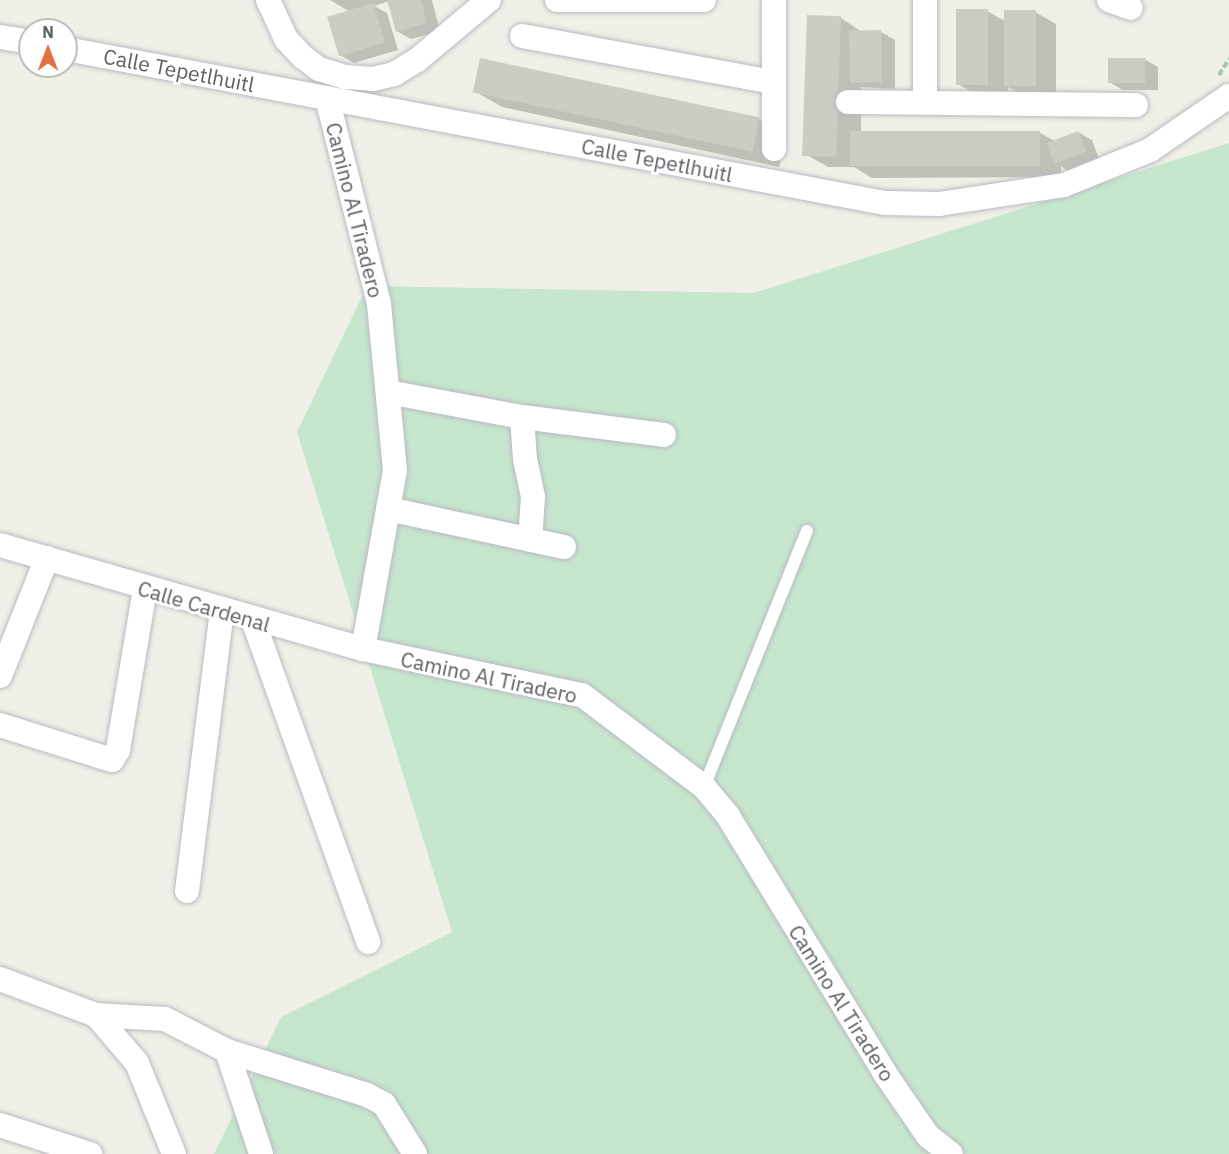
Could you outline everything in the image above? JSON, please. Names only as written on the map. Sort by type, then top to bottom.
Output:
[{"type":"street","points":[[268,0],[286,39],[303,57],[319,69],[346,77],[373,79],[394,74],[416,61],[489,0]]},
{"type":"street","points":[[556,0],[704,0]]},
{"type":"street","points":[[774,0],[772,82],[774,149]]},
{"type":"street","points":[[925,101],[926,0]]},
{"type":"street","points":[[0,36],[18,40]]},
{"type":"street","points":[[522,36],[772,82]]},
{"type":"street","name":"Calle Tepetlhuitl","points":[[78,51],[885,203],[939,204],[1064,185],[1150,150],[1229,96]]},
{"type":"street","name":"Camino Al Tiradero","points":[[327,98],[379,304],[395,470],[363,650],[582,695],[704,787],[728,816],[884,1072],[928,1136],[951,1154]]},
{"type":"street","points":[[848,102],[925,101],[1136,105]]},
{"type":"street","points":[[388,392],[522,417],[664,435]]},
{"type":"street","points":[[522,417],[525,459],[533,497],[530,540]]},
{"type":"street","points":[[388,509],[564,547]]},
{"type":"street","name":"Calle Cardenal","points":[[0,545],[253,621],[363,650]]},
{"type":"street","points":[[0,676],[47,558]]},
{"type":"street","points":[[0,725],[112,760],[118,750],[145,588]]},
{"type":"street","points":[[186,891],[222,611]]},
{"type":"street","points":[[253,621],[368,942]]},
{"type":"street","points":[[0,979],[96,1016],[165,1019],[226,1051],[367,1095],[384,1104],[416,1154]]},
{"type":"street","points":[[96,1016],[137,1063],[166,1152]]},
{"type":"street","points":[[226,1051],[261,1154]]},
{"type":"street","points":[[6,1127],[23,1154]]},
{"type":"street","points":[[6,1127],[90,1154]]},
{"type":"lane","points":[[704,787],[807,531]]},
{"type":"green space","points":[[1229,143],[1229,1154],[214,1154],[281,1017],[452,932],[297,432],[367,286],[754,293]]},
{"type":"building","points":[[387,0],[421,0],[427,23],[396,32]]},
{"type":"building","points":[[373,3],[385,42],[339,56],[327,17]]},
{"type":"building","points":[[956,9],[988,9],[988,85],[956,85]]},
{"type":"building","points":[[1004,10],[1036,10],[1036,86],[1004,86]]},
{"type":"building","points":[[807,15],[841,16],[836,157],[802,156]]},
{"type":"building","points":[[881,30],[882,82],[850,83],[849,31]]},
{"type":"building","points":[[480,58],[760,117],[752,152],[473,92]]},
{"type":"building","points":[[1108,58],[1145,58],[1145,83],[1108,83]]},
{"type":"building","points":[[850,131],[1040,131],[1040,166],[850,166]]},
{"type":"building","points":[[1078,131],[1086,152],[1054,164],[1046,143]]}]
